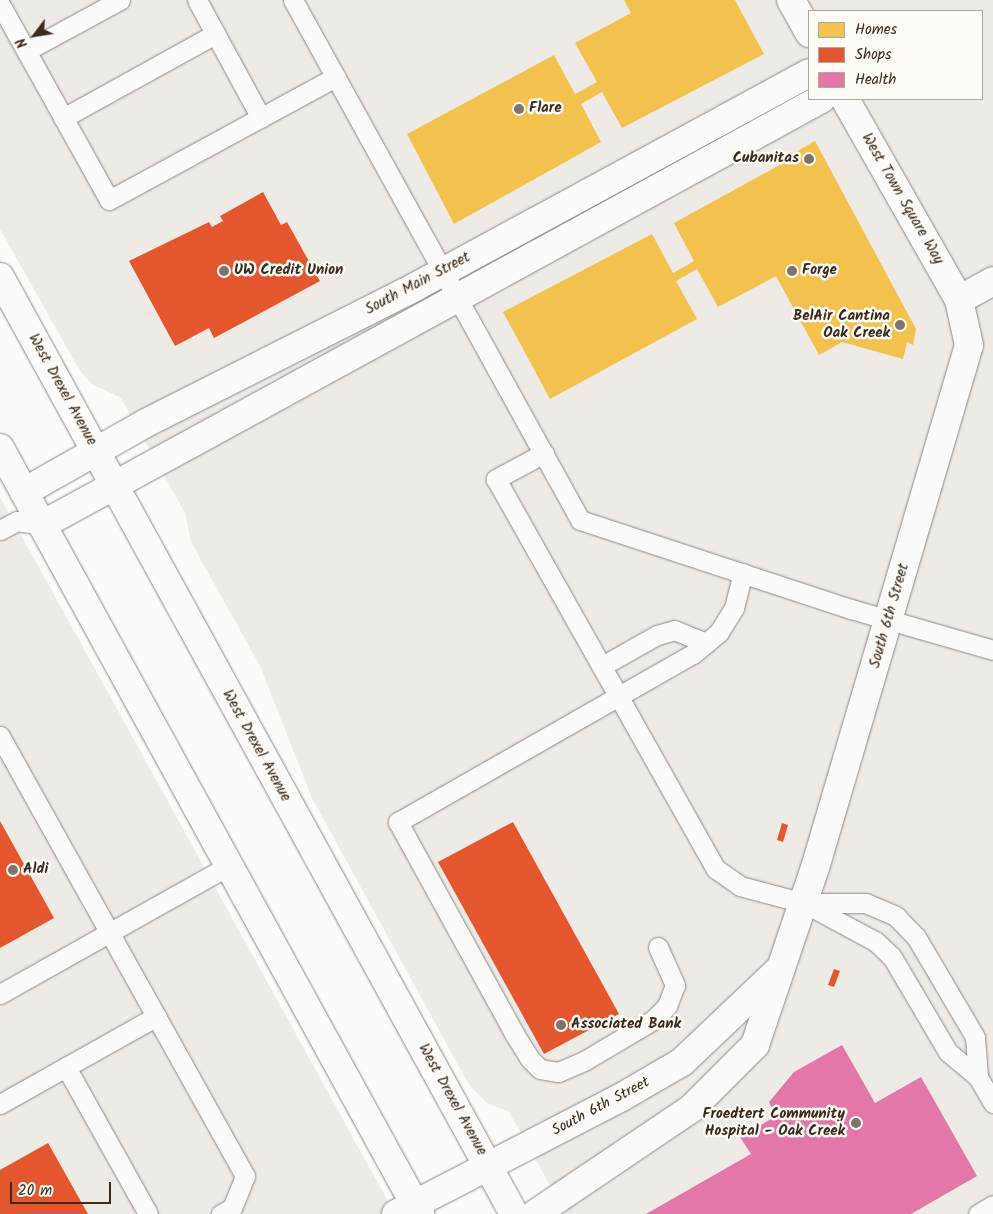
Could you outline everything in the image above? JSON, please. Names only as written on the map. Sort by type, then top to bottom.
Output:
[{"type":"street","points":[[792,0],[808,31]]},
{"type":"street","name":"South Main Street","points":[[24,492],[96,452],[444,272],[808,74]]},
{"type":"street","name":"South Main Street","points":[[29,523],[115,486],[458,296],[819,100]]},
{"type":"street","name":"West Town Square Way","points":[[846,100],[959,300]]},
{"type":"street","name":"West Drexel Avenue","points":[[0,276],[514,1214]]},
{"type":"street","points":[[959,300],[993,281]]},
{"type":"street","name":"South 6th Street","points":[[535,1214],[692,1108],[725,1078],[754,1045],[804,903],[969,346],[959,300]]},
{"type":"street","points":[[0,448],[24,492],[29,523],[228,866],[410,1211]]},
{"type":"street","name":"South 6th Street","points":[[410,1211],[487,1165],[620,1098],[682,1062],[782,967]]},
{"type":"lane","points":[[26,51],[120,0]]},
{"type":"lane","points":[[197,0],[261,118]]},
{"type":"lane","points":[[294,0],[580,520],[656,548],[993,650]]},
{"type":"lane","points":[[0,4],[109,200],[336,77]]},
{"type":"lane","points":[[63,118],[215,34]]},
{"type":"lane","points":[[544,453],[496,479],[716,869],[740,886],[804,903],[875,941],[892,957],[948,1052],[978,1077],[993,1103]]},
{"type":"lane","points":[[0,530],[29,523]]},
{"type":"lane","points":[[658,947],[675,986],[667,1006],[653,1020],[584,1061],[558,1072],[540,1069],[530,1059],[514,1033],[398,822],[620,698],[707,643],[719,632],[734,608],[743,573]]},
{"type":"lane","points":[[602,666],[657,635],[674,630],[707,643]]},
{"type":"lane","points":[[0,736],[245,1176],[232,1208],[221,1214]]},
{"type":"lane","points":[[0,994],[228,866]]},
{"type":"lane","points":[[804,903],[866,903],[896,916],[916,938],[975,1037],[978,1077]]},
{"type":"lane","points":[[0,1104],[157,1016]]},
{"type":"lane","points":[[66,1067],[148,1214]]},
{"type":"lane","points":[[978,1214],[993,1205]]},
{"type":"shaded area","points":[[0,0],[993,0],[993,1214],[566,1214],[509,1112],[487,1103],[469,1085],[312,798],[260,666],[191,542],[185,513],[121,398],[92,384],[80,371],[0,229]]},
{"type":"shaded area","points":[[820,0],[993,0],[993,250],[970,252],[951,242],[933,211],[944,176],[926,141],[889,132],[872,100],[983,100],[983,10],[822,10]]},
{"type":"shaded area","points":[[0,497],[78,638],[395,1214],[0,1214]]},
{"type":"building: Homes","name":"Flare","points":[[624,0],[735,0],[764,54],[622,128],[602,92],[581,104],[601,142],[454,224],[407,134],[554,55],[575,94],[597,82],[575,43],[631,13]]},
{"type":"building: Homes","name":"Forge","points":[[815,141],[916,329],[913,345],[907,342],[903,359],[842,342],[819,355],[776,276],[718,307],[697,269],[676,281],[697,319],[550,399],[503,312],[652,234],[673,273],[694,261],[674,223],[787,161],[785,158]]},
{"type":"building: Shops","name":"UW Credit Union","points":[[263,192],[281,225],[287,222],[320,281],[214,338],[209,328],[175,346],[129,261],[209,222],[212,227],[223,221],[220,216]]},
{"type":"building: Shops","name":"Aldi","points":[[0,821],[54,918],[0,948]]},
{"type":"building: Shops","points":[[513,822],[619,1014],[544,1054],[438,862]]},
{"type":"building: Shops","points":[[782,823],[788,825],[783,842],[777,840]]},
{"type":"building: Shops","points":[[834,969],[840,971],[834,987],[828,985]]},
{"type":"building: Shops","points":[[48,1143],[88,1214],[0,1214],[0,1170]]},
{"type":"building: Health","name":"Froedtert Community Hospital - Oak Creek","points":[[842,1045],[875,1103],[921,1077],[977,1176],[911,1214],[646,1214],[751,1154],[740,1137],[776,1116],[769,1102],[794,1072]]},
{"type":"place","name":"Flare","points":[[519,109]]},
{"type":"place","name":"Cubanitas","points":[[809,159]]},
{"type":"place","name":"UW Credit Union","points":[[224,271]]},
{"type":"place","name":"Forge","points":[[792,271]]},
{"type":"place","name":"BelAir Cantina Oak Creek","points":[[900,325]]},
{"type":"place","name":"Aldi","points":[[13,870]]},
{"type":"place","name":"Associated Bank","points":[[561,1025]]},
{"type":"place","name":"Froedtert Community Hospital - Oak Creek","points":[[856,1123]]}]
